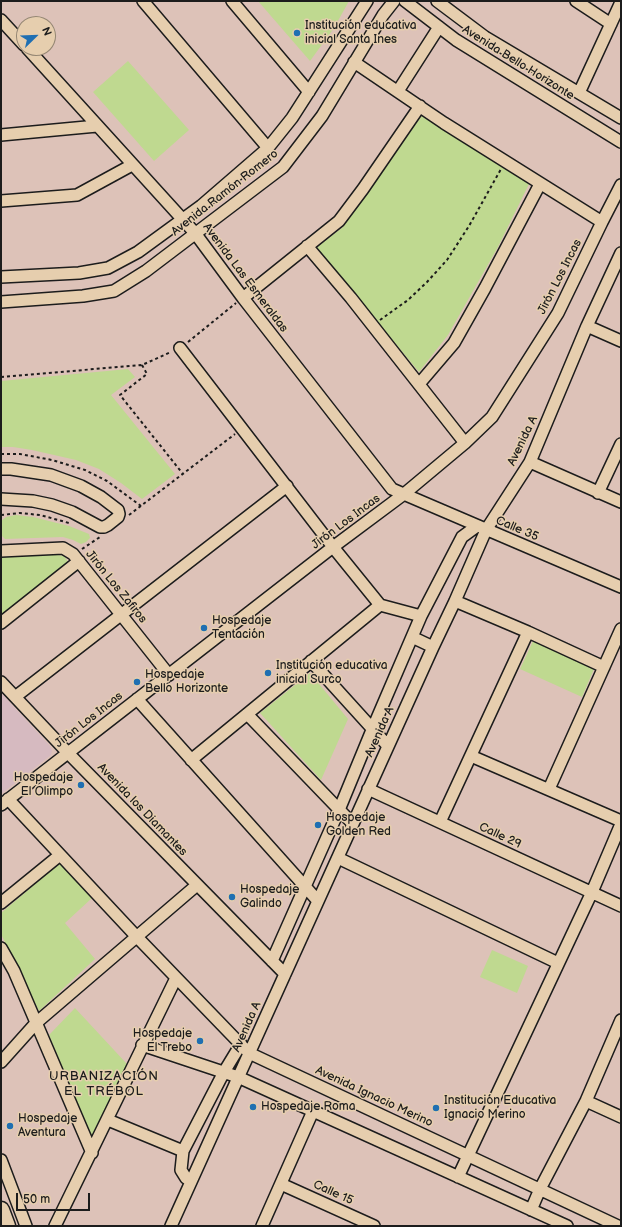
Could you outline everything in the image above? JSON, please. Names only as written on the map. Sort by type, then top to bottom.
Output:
[{"type":"highway","points":[[1,1210],[7,1226]]},
{"type":"street","points":[[144,1],[268,148]]},
{"type":"street","points":[[232,1],[309,92]]},
{"type":"street","name":"Avenida Ramón Romero","points":[[1,277],[79,273],[108,268],[138,252],[201,206],[268,148],[292,118],[367,1]]},
{"type":"street","name":"Avenida Ramón Romero","points":[[1,302],[83,296],[114,291],[146,271],[283,167],[322,116],[383,15],[394,1]]},
{"type":"street","name":"Avenida Bello Horizonte","points":[[405,1],[456,40],[621,142]]},
{"type":"street","points":[[576,1],[611,24]]},
{"type":"street","name":"Avenida Bello Horizonte","points":[[441,2],[485,37],[621,118]]},
{"type":"street","points":[[579,93],[621,2]]},
{"type":"street","points":[[1,20],[16,36]]},
{"type":"street","points":[[398,92],[439,27]]},
{"type":"street","name":"Avenida Las Esmeraldas","points":[[33,56],[195,233],[243,298],[392,489],[404,494]]},
{"type":"street","points":[[354,62],[540,184],[602,222]]},
{"type":"street","points":[[243,298],[339,221],[420,106]]},
{"type":"street","points":[[1,135],[97,126]]},
{"type":"street","points":[[1,201],[77,195],[132,165]]},
{"type":"street","points":[[419,384],[454,343],[540,184]]},
{"type":"street","name":"Jirón Los Incas","points":[[4,802],[71,757],[137,700],[404,494],[465,443],[492,417],[558,313],[621,185]]},
{"type":"street","points":[[307,246],[372,325],[465,443]]},
{"type":"street","name":"Avenida A","points":[[171,1226],[352,824],[455,601],[481,528],[530,462],[621,253]]},
{"type":"street","points":[[588,326],[621,341]]},
{"type":"street","points":[[180,348],[380,605],[422,616]]},
{"type":"street","points":[[598,493],[621,444]]},
{"type":"street","points":[[530,462],[621,502]]},
{"type":"street","points":[[1,469],[51,475],[81,486],[118,510],[119,514],[118,517],[108,525],[100,527],[72,512],[52,505],[32,501],[1,499]]},
{"type":"street","points":[[15,697],[287,486]]},
{"type":"street","name":"Calle 35","points":[[404,494],[621,587]]},
{"type":"street","points":[[272,961],[339,810],[422,616],[462,537],[481,528]]},
{"type":"street","name":"Jirón Los Zafiros","points":[[1,551],[63,548],[73,554],[169,675]]},
{"type":"street","points":[[1,623],[79,561]]},
{"type":"street","points":[[455,601],[528,632],[604,667]]},
{"type":"street","points":[[191,760],[380,605]]},
{"type":"street","points":[[549,789],[621,629]]},
{"type":"street","points":[[440,822],[528,632]]},
{"type":"street","points":[[412,637],[432,648]]},
{"type":"street","points":[[311,661],[388,746]]},
{"type":"street","points":[[1,682],[71,757]]},
{"type":"street","points":[[137,700],[318,901]]},
{"type":"street","points":[[247,714],[352,824]]},
{"type":"street","points":[[471,756],[621,821]]},
{"type":"street","name":"Avenida los Diamantes","points":[[71,757],[194,882]]},
{"type":"street","name":"Calle 29","points":[[368,789],[621,906]]},
{"type":"street","points":[[4,802],[60,855],[249,1053]]},
{"type":"street","points":[[458,1177],[592,892],[621,824]]},
{"type":"street","points":[[1,903],[60,855]]},
{"type":"street","points":[[338,858],[558,963]]},
{"type":"street","points":[[1,1062],[36,1023],[136,936],[194,882],[285,974]]},
{"type":"street","points":[[1,948],[14,971],[92,1153]]},
{"type":"street","points":[[56,1226],[108,1120],[142,1045],[176,978]]},
{"type":"street","points":[[531,1210],[586,1101],[621,1020]]},
{"type":"street","points":[[191,1181],[186,1178],[181,1170],[183,1151],[224,1072],[241,1044]]},
{"type":"street","points":[[142,1045],[238,1077],[567,1226]]},
{"type":"street","name":"Avenida Ignacio Merino","points":[[249,1053],[618,1226]]},
{"type":"street","points":[[586,1101],[621,1117]]},
{"type":"street","points":[[262,1226],[313,1111]]},
{"type":"street","points":[[108,1120],[183,1151]]},
{"type":"street","points":[[1,1160],[26,1226]]},
{"type":"street","name":"Calle 15","points":[[281,1184],[374,1226]]},
{"type":"path","points":[[372,325],[408,300],[447,260],[469,226],[506,162]]},
{"type":"path","points":[[1,377],[142,365],[180,348],[243,298]]},
{"type":"path","points":[[142,365],[147,374],[120,395],[182,474]]},
{"type":"path","points":[[128,515],[242,429]]},
{"type":"path","points":[[1,515],[20,513],[40,515],[74,525]]},
{"type":"path","points":[[82,549],[103,534]]},
{"type":"path","points":[[94,536],[97,539]]},
{"type":"shaded area","points":[[1,693],[52,750],[51,755],[1,794]]},
{"type":"green space","points":[[258,1],[349,1],[334,28],[310,61]]},
{"type":"green space","points":[[128,61],[189,130],[154,161],[93,92]]},
{"type":"green space","points":[[423,114],[529,184],[498,247],[448,335],[419,372],[316,248],[343,227]]},
{"type":"green space","points":[[128,369],[135,377],[111,395],[175,474],[142,499],[99,469],[76,460],[32,450],[1,447],[1,381]]},
{"type":"green space","points":[[16,515],[33,517],[69,526],[89,534],[90,538],[81,544],[63,537],[5,539],[1,535],[1,521],[6,517]]},
{"type":"green space","points":[[51,554],[64,556],[69,563],[1,616],[1,557]]},
{"type":"green space","points":[[533,641],[594,669],[582,697],[520,669]]},
{"type":"green space","points":[[310,673],[348,719],[321,780],[260,713]]},
{"type":"green space","points":[[60,863],[92,898],[65,923],[95,959],[39,1011],[1,934],[1,913]]},
{"type":"green space","points":[[492,950],[528,966],[517,993],[480,977]]},
{"type":"green space","points":[[75,1008],[127,1064],[93,1142],[49,1035]]},
{"type":"place","name":"Institución educativa inicial Santa Ines","points":[[297,33]]},
{"type":"place","name":"Hospedaje Tentación","points":[[204,628]]},
{"type":"place","name":"Institución educativa inicial Surco","points":[[268,673]]},
{"type":"place","name":"Hospedaje Bello Horizonte","points":[[137,682]]},
{"type":"place","name":"Hospedaje El Olimpo","points":[[81,785]]},
{"type":"place","name":"Hospedaje Golden Red","points":[[318,825]]},
{"type":"place","name":"Hospedaje Galindo","points":[[232,897]]},
{"type":"place","name":"Hospedaje El Trebo","points":[[200,1041]]},
{"type":"place","name":"Hospedaje Roma","points":[[253,1107]]},
{"type":"place","name":"Institución Educativa Ignacio Merino","points":[[436,1108]]},
{"type":"place","name":"Hospedaje Aventura","points":[[10,1126]]},
{"type":"district","name":"URBANIZACIÓN EL TRÉBOL","points":[[104,1084]]}]
